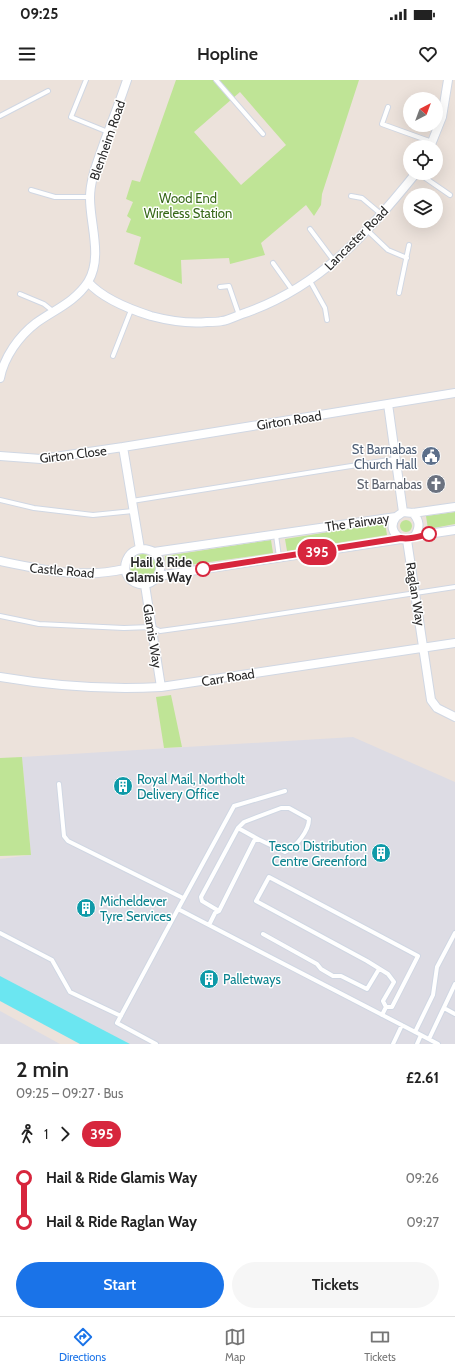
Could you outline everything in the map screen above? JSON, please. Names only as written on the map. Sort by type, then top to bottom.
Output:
[{"type":"street","name":"Blenheim Road","points":[[0,378],[1,371],[13,347],[35,324],[69,302],[88,282],[93,268],[95,250],[90,197],[93,174],[127,80]]},
{"type":"street","points":[[433,140],[442,117],[448,80]]},
{"type":"street","name":"Lancaster Road","points":[[88,282],[95,290],[131,310],[170,321],[190,324],[222,321],[256,309],[293,292],[310,281],[334,262],[367,230],[411,180]]},
{"type":"street","name":"Girton Road","points":[[123,447],[455,394]]},
{"type":"street","points":[[388,404],[395,459],[399,514],[392,524],[392,529],[397,536],[404,539]]},
{"type":"street","points":[[123,447],[140,548],[129,554],[126,560],[125,569],[130,580],[135,583],[145,585]]},
{"type":"street","name":"Girton Close","points":[[0,456],[41,459],[123,447]]},
{"type":"street","name":"The Fairway","points":[[140,548],[149,549],[154,552],[399,514],[455,507]]},
{"type":"street","points":[[413,513],[417,518],[419,525],[419,530],[415,536]]},
{"type":"street","name":"The Fairway","points":[[145,585],[153,582],[158,576],[455,530]]},
{"type":"street","name":"Raglan Way","points":[[404,539],[416,593],[431,700],[437,708],[455,717]]},
{"type":"street","points":[[154,552],[161,563],[161,569],[158,576]]},
{"type":"street","name":"Castle Road","points":[[0,561],[58,572],[83,574],[106,573],[125,569]]},
{"type":"street","name":"Glamis Way","points":[[145,585],[162,687]]},
{"type":"street","name":"Carr Road","points":[[0,677],[24,681],[72,685],[133,688],[162,687],[455,643]]},
{"type":"lane","points":[[86,80],[71,117],[108,132]]},
{"type":"lane","points":[[216,80],[263,134]]},
{"type":"lane","points":[[0,116],[48,91]]},
{"type":"lane","points":[[388,107],[382,124],[419,140]]},
{"type":"lane","points":[[428,180],[450,195]]},
{"type":"lane","points":[[30,190],[55,197],[90,197]]},
{"type":"lane","points":[[351,196],[362,198],[381,214]]},
{"type":"lane","points":[[310,229],[334,262]]},
{"type":"lane","points":[[367,230],[388,250],[407,258]]},
{"type":"lane","points":[[400,293],[409,245]]},
{"type":"lane","points":[[273,263],[293,292]]},
{"type":"lane","points":[[310,281],[325,308],[327,320]]},
{"type":"lane","points":[[220,287],[229,286],[239,315]]},
{"type":"lane","points":[[20,294],[44,304],[54,312]]},
{"type":"lane","points":[[113,356],[131,310]]},
{"type":"lane","points":[[132,502],[395,459]]},
{"type":"lane","points":[[0,500],[34,508],[93,515],[133,512]]},
{"type":"lane","points":[[276,534],[279,558]]},
{"type":"lane","points":[[0,616],[39,624],[124,628],[151,626],[160,631],[455,587]]},
{"type":"lane","points":[[59,784],[64,836],[68,841],[184,898]]},
{"type":"lane","points":[[156,1044],[117,1023],[234,806],[285,791]]},
{"type":"lane","points":[[219,911],[202,901],[201,897],[238,828],[244,822],[281,808],[289,808],[309,818],[309,824],[301,837],[291,849],[285,852],[238,828]]},
{"type":"lane","points":[[209,925],[215,913],[219,911],[254,841],[258,839]]},
{"type":"lane","points":[[269,876],[418,956],[392,1007],[386,1007],[383,1001],[394,982],[388,974],[256,901],[269,876]]},
{"type":"lane","points":[[178,908],[438,1044]]},
{"type":"lane","points":[[0,933],[52,960],[70,992],[121,1016]]},
{"type":"lane","points":[[415,1032],[433,995],[437,967],[455,933]]},
{"type":"lane","points":[[263,934],[318,964],[321,969],[333,976],[341,976],[367,989],[378,969]]},
{"type":"lane","points":[[429,1039],[455,984]]},
{"type":"lane","points":[[382,1015],[386,1007]]},
{"type":"lane","points":[[444,1008],[455,1014]]},
{"type":"lane","points":[[392,1044],[402,1026]]},
{"type":"lane","points":[[417,1044],[421,1035]]},
{"type":"shaded area","points":[[353,737],[455,782],[455,1044],[130,1044],[0,976],[0,859],[31,855],[22,757]]},
{"type":"shaded area","points":[[0,1011],[2,1012],[60,1044],[0,1044]]},
{"type":"green space","name":"Wood End Wireless Station","points":[[176,80],[359,80],[322,194],[321,205],[314,216],[306,205],[261,243],[265,255],[230,264],[229,258],[181,260],[182,284],[134,264],[141,237],[126,232],[131,219],[127,216],[133,202],[126,199],[132,180],[140,182]],"holes":[[[240,92],[286,145],[241,185],[194,132]]]},
{"type":"green space","points":[[455,512],[455,524],[428,529],[426,516]]},
{"type":"green space","points":[[408,520],[411,521],[411,531],[404,532],[401,531],[400,524],[401,521]]},
{"type":"green space","points":[[385,523],[387,535],[287,551],[285,539]]},
{"type":"green space","points":[[271,540],[273,553],[167,568],[165,556]]},
{"type":"green space","points":[[143,554],[152,558],[156,567],[152,576],[143,580],[134,576],[130,567],[134,558]]},
{"type":"green space","points":[[171,695],[182,747],[164,748],[156,697]]},
{"type":"green space","points":[[22,757],[31,855],[0,856],[0,758]]},
{"type":"water","points":[[0,976],[130,1044],[80,1044],[0,1001]]},
{"type":"bus line","name":"395","points":[[203,569],[401,538],[407,540],[415,536],[429,534]]},
{"type":"place","name":"St Barnabas Church Hall","points":[[431,456]]},
{"type":"place","name":"St Barnabas","points":[[436,484]]},
{"type":"place","name":"Hail & Ride Glamis Way","points":[[203,569]]},
{"type":"place","name":"Royal Mail, Northolt Delivery Office","points":[[123,786]]},
{"type":"place","name":"Tesco Distribution Centre Greenford","points":[[381,853]]},
{"type":"place","name":"Micheldever Tyre Services","points":[[86,908]]},
{"type":"place","name":"Palletways","points":[[209,979]]}]
